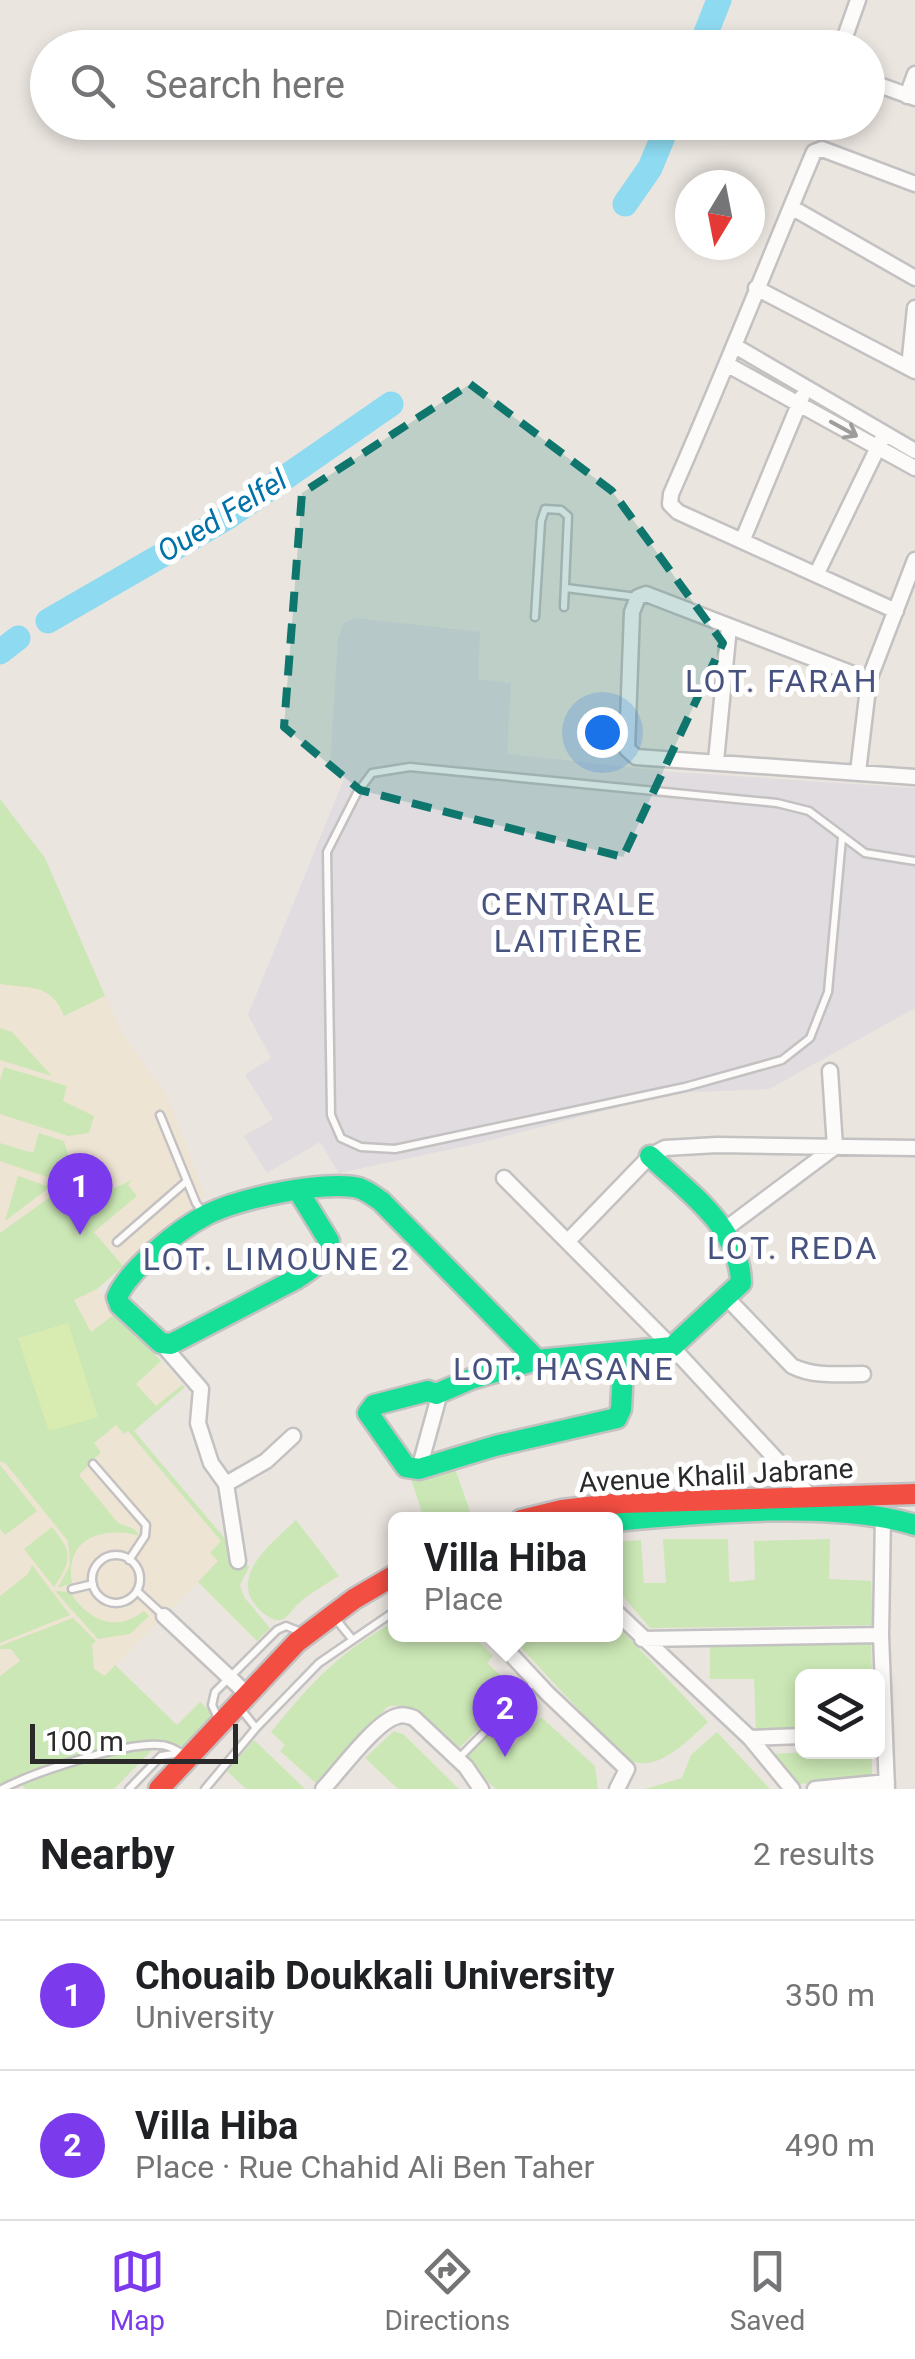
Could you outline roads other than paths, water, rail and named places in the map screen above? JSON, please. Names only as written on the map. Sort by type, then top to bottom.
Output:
[{"type":"street","points":[[847,30],[858,0]]},
{"type":"street","points":[[885,87],[911,97],[915,74]]},
{"type":"street","points":[[896,611],[678,512],[670,504],[670,494],[818,149],[915,184]]},
{"type":"street","points":[[791,207],[915,278]]},
{"type":"street","points":[[756,288],[912,369],[915,308]]},
{"type":"street","points":[[735,346],[806,388],[915,468]]},
{"type":"street","points":[[728,366],[799,404],[915,451]]},
{"type":"street","points":[[743,539],[806,388]]},
{"type":"street","points":[[817,573],[881,440]]},
{"type":"street","points":[[858,772],[869,680],[915,560]]},
{"type":"street","points":[[869,680],[653,596],[638,597],[632,612],[627,749],[636,756],[915,777]]},
{"type":"street","points":[[716,762],[729,627]]},
{"type":"street","points":[[830,1072],[835,1147]]},
{"type":"street","points":[[724,1230],[835,1147]]},
{"type":"street","points":[[568,1240],[650,1156],[665,1148],[915,1148]]},
{"type":"street","points":[[624,1353],[621,1409],[617,1418],[495,1446],[419,1469],[406,1467],[368,1413],[374,1405],[428,1392],[436,1394],[471,1378],[537,1360],[672,1346],[726,1298],[741,1283],[739,1254],[724,1230],[650,1156]]},
{"type":"street","points":[[504,1178],[672,1346],[823,1514]]},
{"type":"street","points":[[238,1561],[226,1484],[211,1463],[198,1423],[201,1389],[161,1342],[120,1305],[118,1289],[206,1216],[240,1202],[299,1192],[351,1186],[367,1190],[537,1360]]},
{"type":"street","points":[[161,1342],[180,1341],[296,1279],[325,1256],[329,1240],[299,1192]]},
{"type":"street","points":[[726,1298],[792,1366],[805,1372],[863,1374]]},
{"type":"street","points":[[419,1469],[438,1400],[436,1394]]},
{"type":"street","points":[[226,1484],[266,1462],[293,1436]]},
{"type":"street","name":"Avenue Khalil Jabrane","points":[[625,1515],[810,1496],[915,1494]]},
{"type":"street","name":"Avenue Khalil Jabrane","points":[[555,1512],[587,1512]]},
{"type":"street","name":"Avenue Khalil Jabrane","points":[[625,1515],[883,1515],[904,1518],[915,1525]]},
{"type":"street","points":[[881,1669],[883,1515]]},
{"type":"street","points":[[159,1789],[186,1753],[220,1723],[249,1712],[307,1634],[388,1579]]},
{"type":"street","points":[[174,1789],[249,1712],[388,1595]]},
{"type":"street","points":[[164,1616],[229,1678],[249,1712]]},
{"type":"street","points":[[623,1619],[750,1738],[792,1789]]},
{"type":"street","points":[[642,1639],[881,1635]]},
{"type":"street","points":[[499,1642],[627,1769],[617,1789]]},
{"type":"street","points":[[329,1787],[378,1728],[394,1716],[414,1718],[458,1759],[481,1789]]},
{"type":"street","points":[[750,1738],[795,1736]]},
{"type":"street","points":[[815,1789],[887,1786],[884,1759]]},
{"type":"lane","points":[[535,617],[545,508],[562,510],[568,516],[564,607]]},
{"type":"lane","points":[[566,588],[638,597]]},
{"type":"lane","points":[[842,838],[828,992],[810,1038],[782,1060],[685,1088],[395,1149],[362,1147],[340,1138],[331,1115],[327,852],[372,772],[410,766],[777,803],[808,811],[866,853],[915,861]]},
{"type":"lane","points":[[160,1115],[196,1203],[206,1216]]},
{"type":"lane","points":[[117,1242],[187,1181]]},
{"type":"lane","points":[[93,1464],[146,1525],[146,1536],[128,1560]]},
{"type":"lane","points":[[118,1555],[128,1560],[139,1574],[137,1591],[122,1603],[103,1599],[93,1584],[93,1574],[104,1558],[118,1555]]},
{"type":"lane","points":[[72,1589],[93,1584]]},
{"type":"lane","points":[[137,1591],[164,1616]]},
{"type":"lane","points":[[345,1631],[388,1614]]},
{"type":"lane","points":[[220,1723],[212,1699],[229,1678],[277,1630],[286,1626],[307,1634]]},
{"type":"lane","points":[[458,1759],[535,1681]]},
{"type":"lane","points":[[205,1789],[249,1712]]},
{"type":"lane","points":[[2,1789],[62,1765],[148,1746],[167,1746],[186,1753]]},
{"type":"lane","points":[[130,1789],[160,1756],[186,1753]]},
{"type":"waterway","name":"Oued Felfel","points":[[707,30],[719,0]]},
{"type":"waterway","name":"Oued Felfel","points":[[625,204],[650,168],[662,140]]},
{"type":"waterway","name":"Oued Felfel","points":[[48,621],[228,517],[391,404]]},
{"type":"waterway","name":"Oued Felfel","points":[[0,652],[18,638]]},
{"type":"place","name":"Chouaib Doukkali University","points":[[80,1235]]},
{"type":"place","name":"Villa Hiba","points":[[505,1757]]},
{"type":"district","name":"LOT. FARAH","points":[[782,681]]},
{"type":"district","name":"CENTRALE LAITIÈRE","points":[[569,922]]},
{"type":"district","name":"LOT. REDA","points":[[793,1248]]},
{"type":"district","name":"LOT. LIMOUNE 2","points":[[277,1259]]},
{"type":"district","name":"LOT. HASANE","points":[[564,1369]]}]
